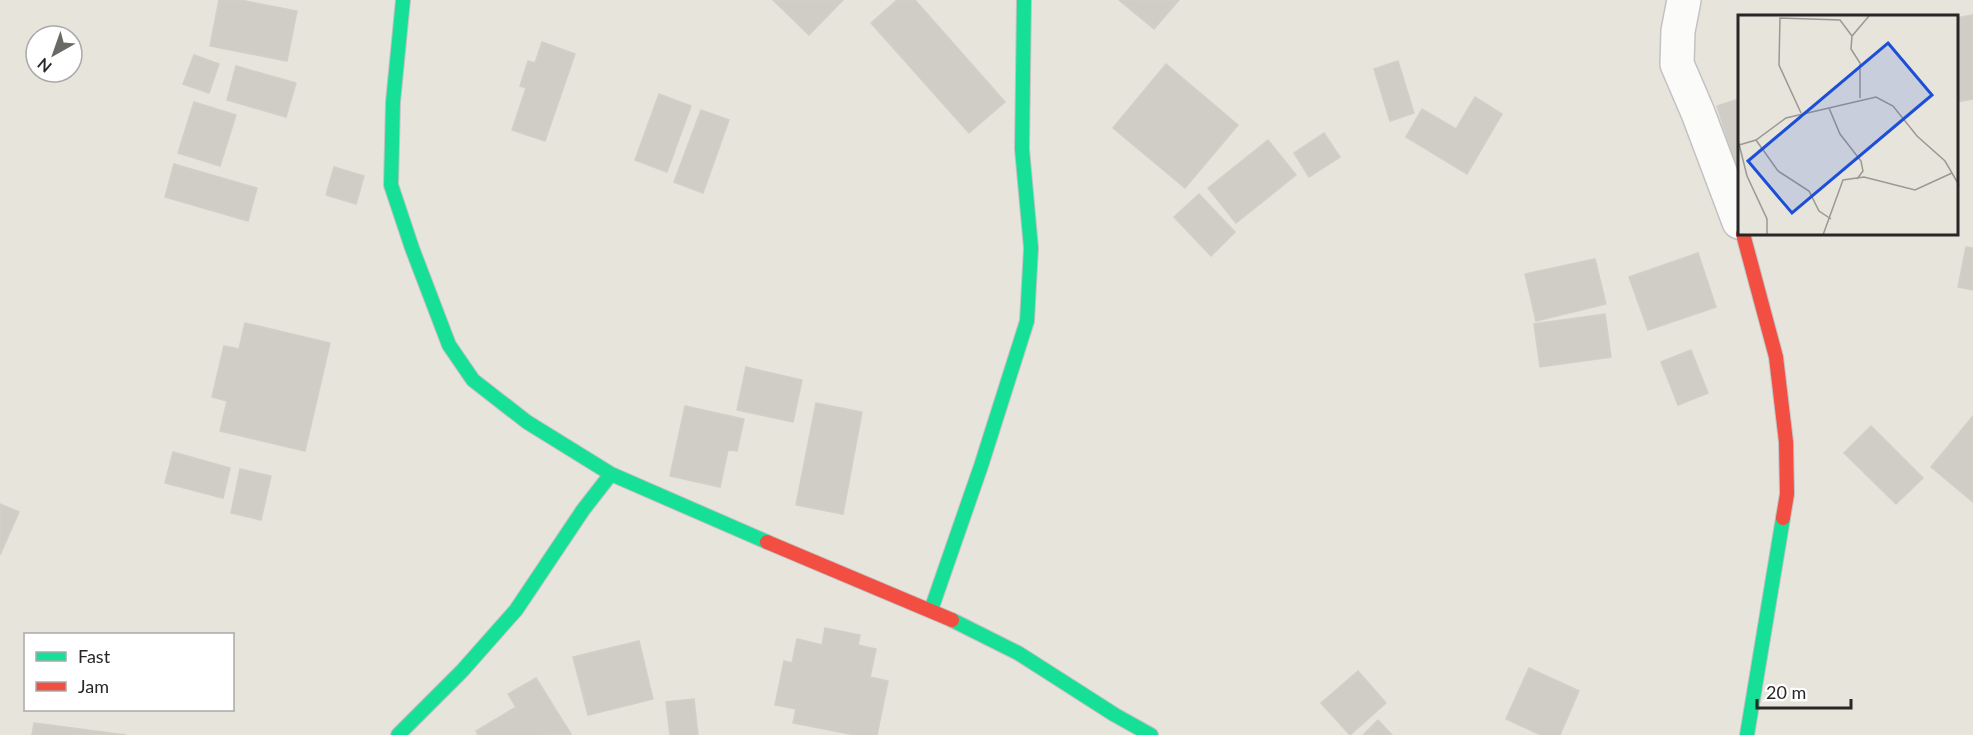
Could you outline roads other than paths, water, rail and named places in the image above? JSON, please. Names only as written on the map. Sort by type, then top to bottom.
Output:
[{"type":"street","points":[[404,0],[393,102],[391,185],[449,345],[473,380],[527,422],[611,474],[931,609],[1018,653],[1115,715],[1151,735]]},
{"type":"street","points":[[931,609],[981,466],[1027,321],[1031,248],[1022,149],[1024,0]]},
{"type":"street","points":[[1684,0],[1678,31],[1677,64],[1698,112],[1738,219]]},
{"type":"street","points":[[1744,236],[1776,357],[1786,442],[1787,494],[1747,735]]},
{"type":"street","points":[[398,735],[462,671],[516,610],[583,510],[611,474]]}]
